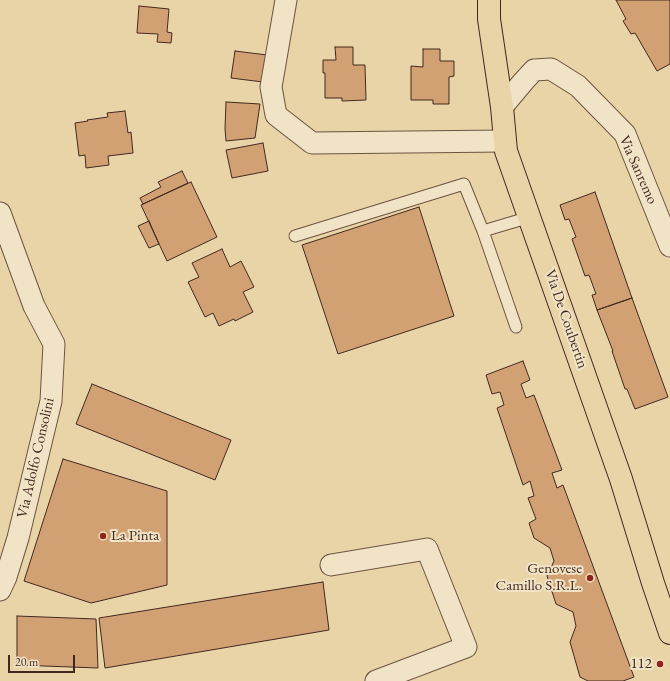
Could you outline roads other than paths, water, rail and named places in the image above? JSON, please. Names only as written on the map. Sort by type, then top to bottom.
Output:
[{"type":"main road","name":"Via De Coubertin","points":[[489,0],[489,19],[502,107],[506,151],[622,479],[653,583],[670,633]]},
{"type":"street","points":[[286,0],[271,86],[276,115],[312,143],[504,141]]},
{"type":"street","name":"Via Sanremo","points":[[502,107],[534,70],[551,69],[578,86],[625,134],[670,246]]},
{"type":"street","name":"Via Adolfo Consolini","points":[[0,590],[6,577],[18,538],[51,401],[54,344],[34,306],[2,224]]},
{"type":"street","points":[[331,565],[427,549],[466,647],[376,681]]},
{"type":"lane","points":[[295,236],[464,184],[483,231],[516,327]]},
{"type":"lane","points":[[483,231],[530,217]]},
{"type":"place","name":"La Pinta","points":[[103,536]]},
{"type":"place","name":"Genovese Camillo S.R.L.","points":[[590,578]]},
{"type":"place","name":"112","points":[[660,664]]}]
